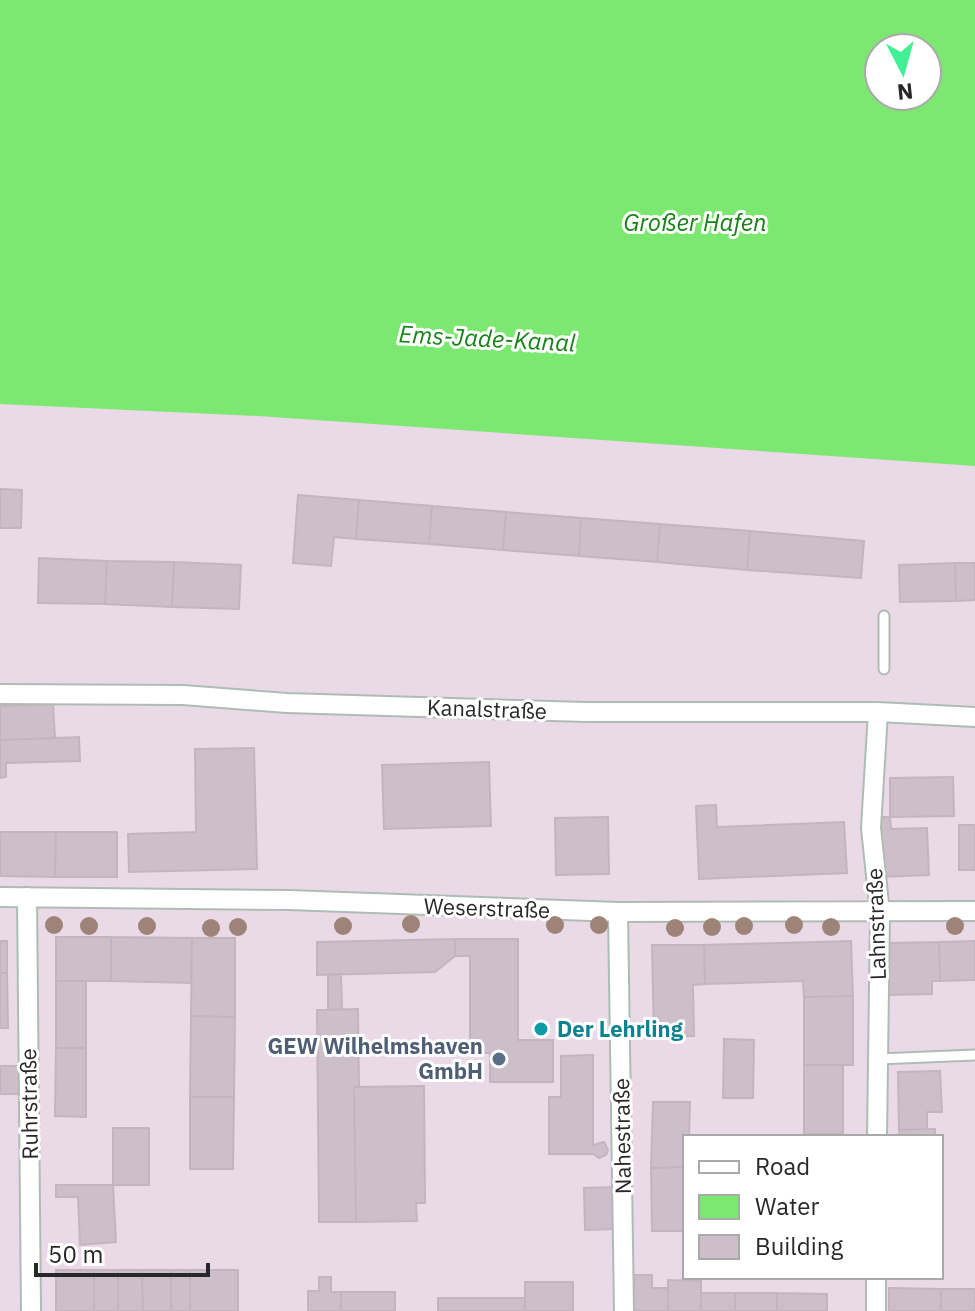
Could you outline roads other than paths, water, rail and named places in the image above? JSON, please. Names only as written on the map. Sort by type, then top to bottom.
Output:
[{"type":"street","name":"Kanalstraße","points":[[0,694],[183,695],[287,703],[586,712],[878,712],[975,717]]},
{"type":"street","name":"Lahnstraße","points":[[877,1135],[880,913],[871,828],[878,712]]},
{"type":"street","name":"Weserstraße","points":[[0,897],[289,900],[618,912],[975,911]]},
{"type":"street","name":"Ruhrstraße","points":[[27,897],[31,1311]]},
{"type":"street","name":"Nahestraße","points":[[618,912],[624,1311]]},
{"type":"street","points":[[876,1279],[876,1311]]},
{"type":"lane","points":[[884,616],[884,669]]},
{"type":"lane","points":[[878,1059],[975,1055]]},
{"type":"water","name":"Großer Hafen","points":[[0,0],[975,0],[975,466],[258,416],[0,404]]},
{"type":"place","name":"Der Lehrling","points":[[541,1029]]},
{"type":"place","name":"GEW Wilhelmshaven GmbH","points":[[499,1059]]},
{"type":"water label","name":"Ems-Jade-Kanal","points":[[487,339]]}]
